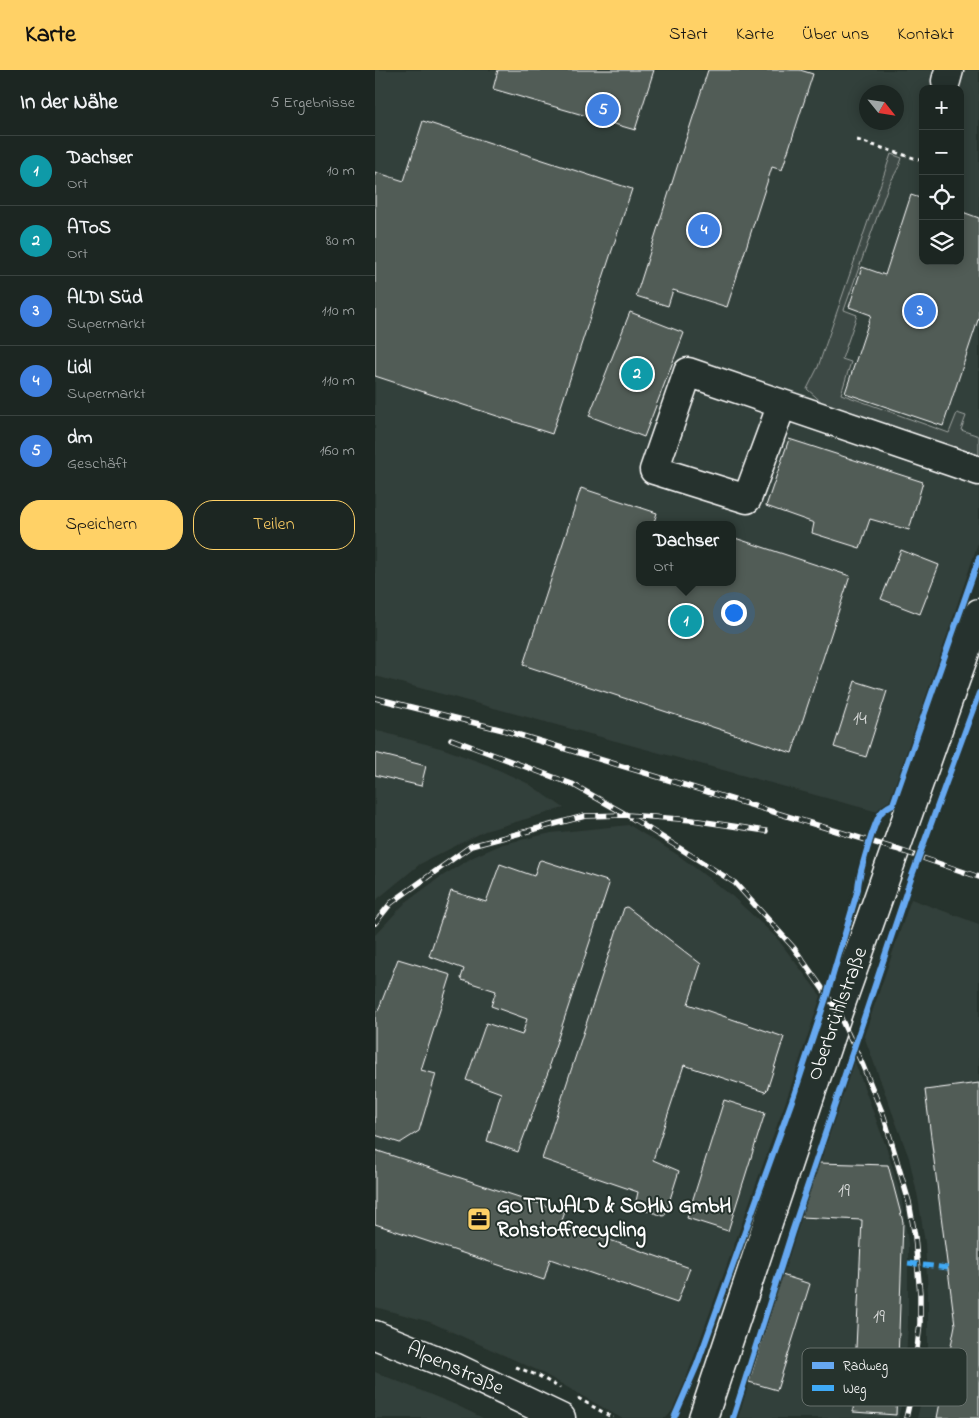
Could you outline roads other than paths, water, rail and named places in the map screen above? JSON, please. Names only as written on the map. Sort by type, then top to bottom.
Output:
[{"type":"street","points":[[782,404],[747,499],[654,470],[688,372],[979,471]]},
{"type":"street","name":"Oberbrühlstraße","points":[[703,1418],[838,1012],[979,613]]},
{"type":"street","name":"Alpenstraße","points":[[375,1335],[454,1367],[561,1418]]},
{"type":"railway","points":[[375,698],[503,730],[896,849],[979,877]]},
{"type":"railway","points":[[451,739],[572,784],[627,815],[735,883],[794,948],[838,1012],[884,1117],[909,1202],[915,1237],[920,1294],[920,1323],[917,1348]]},
{"type":"railway","points":[[375,923],[391,903],[471,846],[585,816],[627,815],[692,820],[766,831]]},
{"type":"railway","points":[[906,1418],[909,1406]]},
{"type":"place","name":"dm","points":[[603,110]]},
{"type":"place","name":"Lidl","points":[[704,230]]},
{"type":"place","name":"ALDI Süd","points":[[920,311]]},
{"type":"place","name":"AToS","points":[[637,374]]},
{"type":"place","name":"Dachser","points":[[686,621]]},
{"type":"place","name":"GOTTWALD & SOHN GmbH Rohstoffrecycling","points":[[479,1219]]}]
